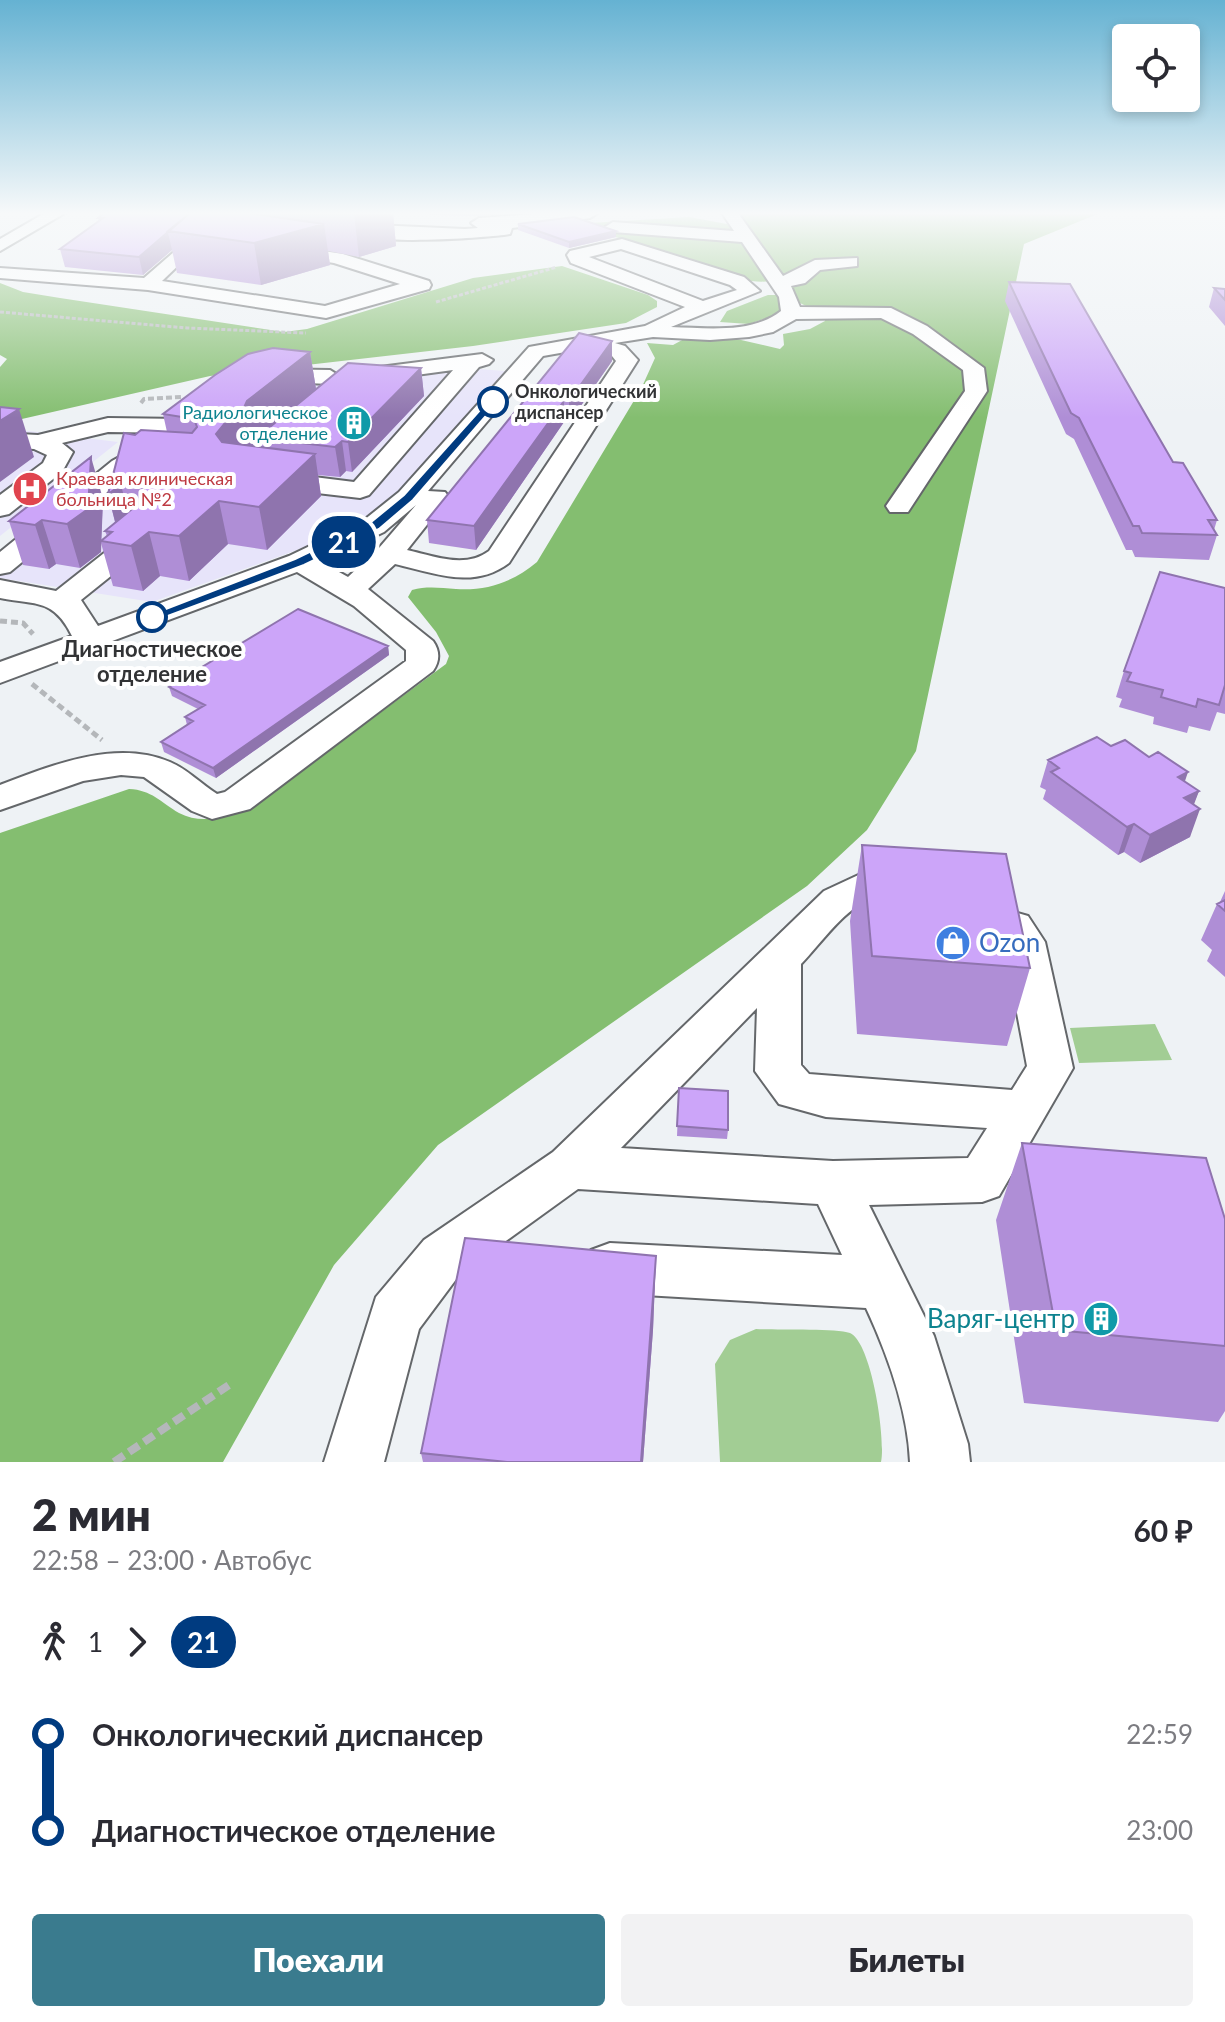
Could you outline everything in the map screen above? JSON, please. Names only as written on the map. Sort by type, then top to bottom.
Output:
[{"type":"street","points":[[111,281],[148,284],[326,312],[424,286],[409,281]]},
{"type":"street","points":[[148,284],[152,281]]},
{"type":"street","points":[[635,281],[705,308]]},
{"type":"street","points":[[651,331],[671,318],[751,289],[729,281]]},
{"type":"street","points":[[785,281],[780,282],[789,297],[791,313]]},
{"type":"street","points":[[320,401],[342,383],[353,379],[651,331],[762,330],[781,324],[791,313],[884,312],[920,330],[973,368],[976,391],[899,506]]},
{"type":"street","points":[[353,588],[389,554],[550,348]]},
{"type":"street","points":[[0,673],[290,566],[355,537],[396,511],[550,348],[618,350],[627,360],[499,557],[483,569],[455,569],[389,554]]},
{"type":"street","points":[[243,477],[360,490],[473,361]]},
{"type":"street","points":[[246,384],[280,375],[330,377]]},
{"type":"street","points":[[394,386],[448,391]]},
{"type":"street","points":[[89,639],[74,609],[6,575],[132,458],[208,410]]},
{"type":"street","points":[[0,440],[38,442],[140,414],[184,426]]},
{"type":"street","points":[[0,508],[60,458],[61,452],[38,442]]},
{"type":"street","points":[[132,458],[162,462]]},
{"type":"street","points":[[62,601],[142,537]]},
{"type":"street","points":[[0,798],[45,780],[132,761],[157,769],[212,807],[237,801],[422,664],[422,648],[382,610],[353,588],[290,566]]},
{"type":"street","points":[[185,628],[243,599],[290,566]]},
{"type":"street","points":[[354,1462],[395,1316],[442,1257],[570,1167],[838,901],[867,885],[959,894],[1004,912],[1024,942],[1050,1068],[1025,1111],[1005,1182],[833,1183],[570,1167]]},
{"type":"street","points":[[780,958],[778,1071],[795,1090],[826,1097],[1025,1111]]},
{"type":"street","points":[[833,1183],[907,1336],[939,1444],[940,1462]]},
{"type":"street","points":[[559,1266],[881,1283]]},
{"type":"street","points":[[423,1282],[504,1269]]},
{"type":"path","points":[[0,621],[23,623],[33,634]]},
{"type":"path","points":[[48,700],[132,761]]},
{"type":"path","points":[[114,1462],[232,1383]]},
{"type":"shaded area","points":[[408,363],[515,372],[387,506],[350,531],[152,602],[0,578],[0,559],[242,384]]},
{"type":"shaded area","name":"Краевая клиническая больница №2","points":[[29,431],[118,442],[0,536],[0,432]]},
{"type":"green space","points":[[462,281],[607,281],[657,301],[657,307],[626,323],[473,346],[210,376],[0,424],[0,367],[7,359],[0,355],[0,283],[23,292],[284,332],[307,329]]},
{"type":"green space","points":[[800,281],[1016,281],[916,751],[867,830],[807,886],[438,1145],[334,1265],[223,1462],[0,1462],[0,833],[129,789],[150,794],[179,813],[199,819],[219,817],[258,803],[446,664],[449,656],[436,632],[408,597],[412,590],[489,587],[519,575],[537,562],[641,389],[655,358],[647,343],[673,345],[684,339],[728,337],[780,349],[784,345],[783,334],[810,329],[825,321],[824,315],[800,303],[791,285]]},
{"type":"green space","points":[[768,295],[780,295],[783,312],[749,324],[720,322],[727,311]]},
{"type":"green space","points":[[1155,1024],[1172,1060],[1079,1063],[1070,1028]]},
{"type":"green space","points":[[756,1329],[842,1331],[850,1333],[858,1341],[876,1393],[881,1462],[720,1462],[715,1364],[730,1340]]},
{"type":"building","points":[[1009,282],[1070,284],[1173,462],[1183,463],[1217,520],[1208,520],[1217,535],[1142,533],[1139,526],[1133,526],[1079,418],[1071,413]]},
{"type":"building","points":[[1214,288],[1225,289],[1225,300]]},
{"type":"building","points":[[579,333],[612,341],[569,401],[564,401],[474,526],[427,520]]},
{"type":"building","points":[[273,348],[310,352],[247,401],[243,410],[234,412],[216,434],[222,442],[315,454],[259,507],[219,501],[179,536],[149,532],[131,546],[101,541],[112,532],[105,531],[148,496],[141,485],[121,485],[108,494],[124,433],[135,435],[141,430],[192,433],[197,427],[194,419],[163,414],[248,354]]},
{"type":"building","points":[[348,363],[421,368],[348,442],[342,441],[335,447],[257,438],[262,428],[271,426]]},
{"type":"building","points":[[0,407],[19,409],[0,421]]},
{"type":"building","points":[[91,457],[88,509],[67,524],[42,520],[35,525],[9,521]]},
{"type":"building","points":[[1160,572],[1225,588],[1225,685],[1219,705],[1198,699],[1196,707],[1161,697],[1163,690],[1127,681],[1131,673],[1124,671]]},
{"type":"building","points":[[298,609],[388,646],[213,768],[161,742],[193,721],[185,717],[205,705],[169,687]]},
{"type":"building","points":[[1097,737],[1111,746],[1125,740],[1149,757],[1158,752],[1188,772],[1178,777],[1199,791],[1184,798],[1200,809],[1150,835],[1134,824],[1127,827],[1051,772],[1059,768],[1048,760]]},
{"type":"building","points":[[862,845],[1006,854],[1030,968],[872,956]]},
{"type":"building","points":[[1225,900],[1225,911],[1217,904]]},
{"type":"building","points":[[679,1088],[728,1091],[728,1130],[677,1126]]},
{"type":"building","points":[[1022,1143],[1206,1158],[1225,1219],[1225,1346],[1056,1330]]},
{"type":"building","points":[[465,1238],[656,1256],[641,1462],[507,1462],[421,1453]]},
{"type":"bus line","name":"21","points":[[152,617],[299,562],[374,526],[396,511],[493,402]]},
{"type":"place","name":"Онкологический диспансер","points":[[493,402]]},
{"type":"place","name":"Радиологическое отделение","points":[[354,423]]},
{"type":"place","name":"Краевая клиническая больница №2","points":[[30,489]]},
{"type":"place","name":"Диагностическое отделение","points":[[152,617]]},
{"type":"place","name":"Ozon","points":[[953,943]]},
{"type":"place","name":"Варяг-центр","points":[[1101,1319]]}]
